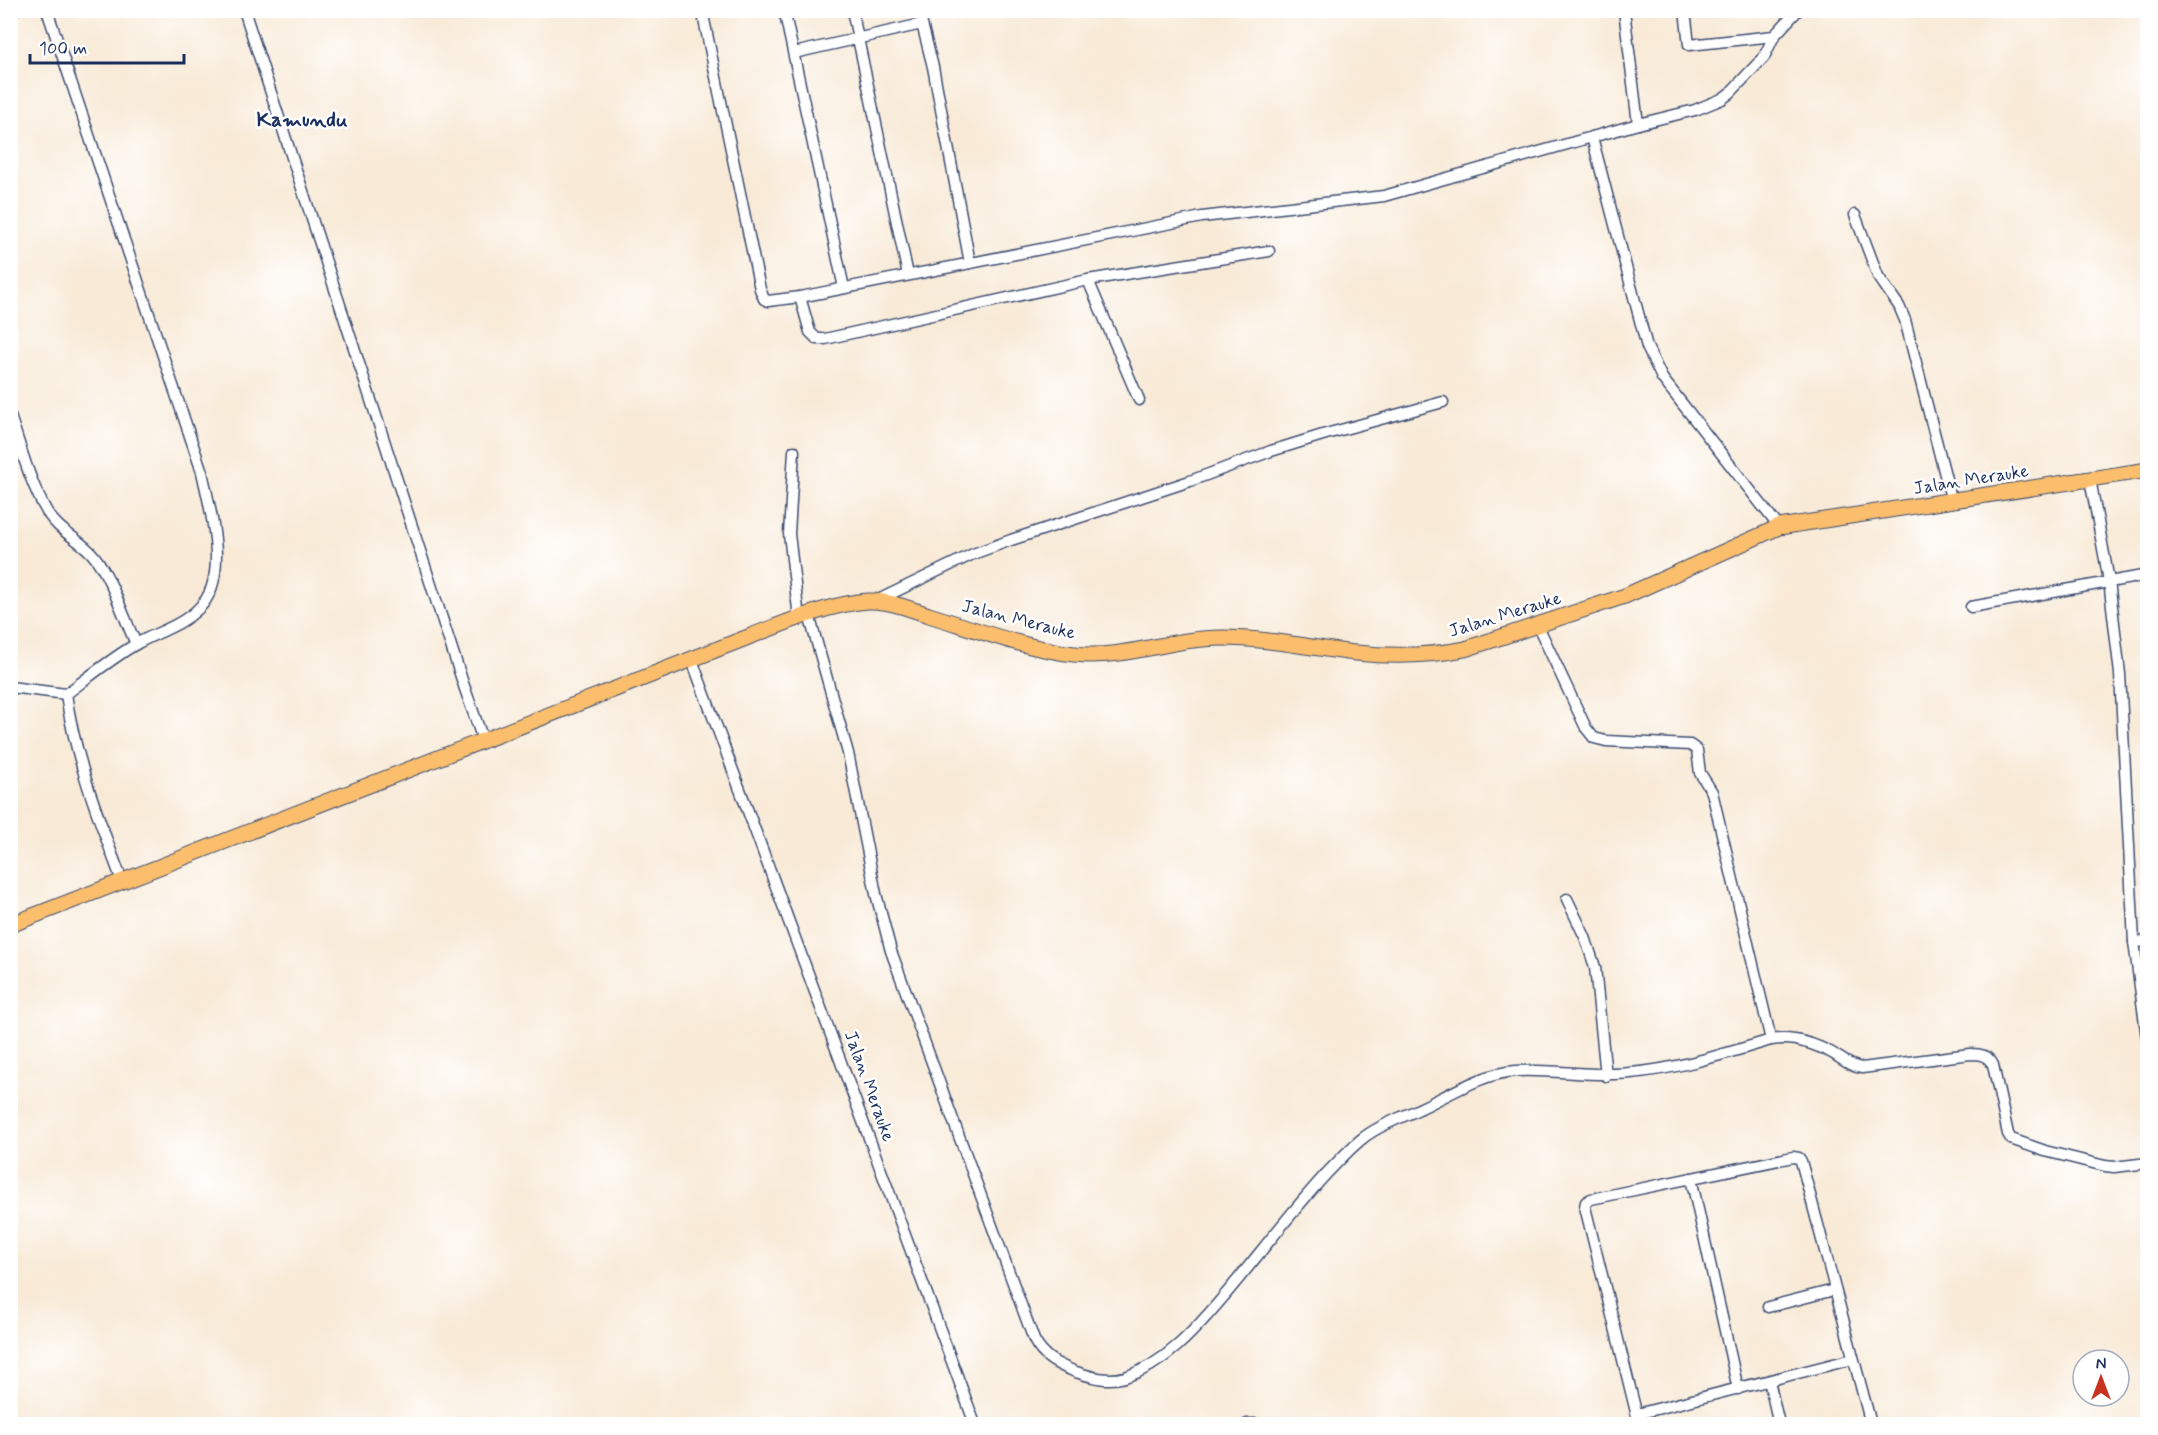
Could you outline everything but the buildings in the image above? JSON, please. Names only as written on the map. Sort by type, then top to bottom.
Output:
[{"type":"highway","name":"Jalan Merauke","points":[[10,925],[804,616],[849,604],[876,601],[1057,651],[1099,656],[1199,639],[1222,638],[1254,639],[1358,653],[1420,655],[1465,649],[1625,596],[1779,527],[2148,470]]},
{"type":"street","points":[[10,12],[15,10]]},
{"type":"street","points":[[10,687],[66,694],[136,644],[186,619],[204,602],[211,590],[216,555],[215,530],[202,472],[47,10]]},
{"type":"street","points":[[244,10],[483,740]]},
{"type":"street","points":[[702,10],[762,294],[768,301],[800,297],[1202,217],[1384,196],[1695,110],[1722,99],[1764,57],[1774,36],[1798,10]]},
{"type":"street","points":[[784,10],[844,288]]},
{"type":"street","points":[[852,10],[908,275]]},
{"type":"street","points":[[1624,10],[1638,124]]},
{"type":"street","points":[[1685,10],[1689,45],[1774,36]]},
{"type":"street","points":[[794,53],[922,24],[933,67],[970,262]]},
{"type":"street","points":[[1592,137],[1647,347],[1662,378],[1779,527]]},
{"type":"street","points":[[1855,215],[1878,276],[1899,306],[1905,320],[1952,502]]},
{"type":"street","points":[[800,297],[810,332],[817,339],[825,339],[1088,279],[1269,250]]},
{"type":"street","points":[[1088,279],[1139,400]]},
{"type":"street","points":[[876,601],[964,558],[1011,540],[1190,481],[1270,451],[1443,402]]},
{"type":"street","points":[[10,416],[34,486],[47,512],[58,526],[84,545],[101,565],[136,644]]},
{"type":"street","points":[[794,452],[789,534],[804,616],[848,753],[876,894],[891,951],[1030,1330],[1040,1352],[1051,1361],[1087,1376],[1110,1379],[1132,1374],[1165,1355],[1192,1332],[1320,1181],[1362,1139],[1382,1127],[1471,1085],[1506,1072],[1605,1076],[1696,1062],[1771,1040],[1788,1038],[1802,1041],[1862,1068],[1970,1054],[1991,1060],[2007,1130],[2011,1138],[2045,1151],[2105,1166],[2148,1163]]},
{"type":"street","points":[[2091,479],[2109,581],[2120,674],[2134,942],[2148,1046]]},
{"type":"street","points":[[1971,607],[2148,575]]},
{"type":"street","points":[[1538,626],[1586,728],[1594,738],[1606,741],[1690,745],[1697,750],[1700,773],[1710,787],[1715,803],[1771,1040]]},
{"type":"street","name":"Jalan Merauke","points":[[692,660],[975,1425]]},
{"type":"street","points":[[66,694],[82,770],[122,881]]},
{"type":"street","points":[[1567,900],[1585,937],[1595,967],[1605,1076]]},
{"type":"street","points":[[2134,942],[2148,941]]},
{"type":"street","points":[[1853,1359],[1738,1389],[1638,1419],[1585,1204],[1591,1199],[1793,1157],[1799,1158],[1871,1425]]},
{"type":"street","points":[[1691,1178],[1738,1389]]},
{"type":"street","points":[[1768,1307],[1834,1290]]},
{"type":"street","points":[[1769,1381],[1779,1425]]},
{"type":"street","points":[[1247,1425],[1254,1425]]},
{"type":"district","name":"Kamundu","points":[[302,119]]}]
